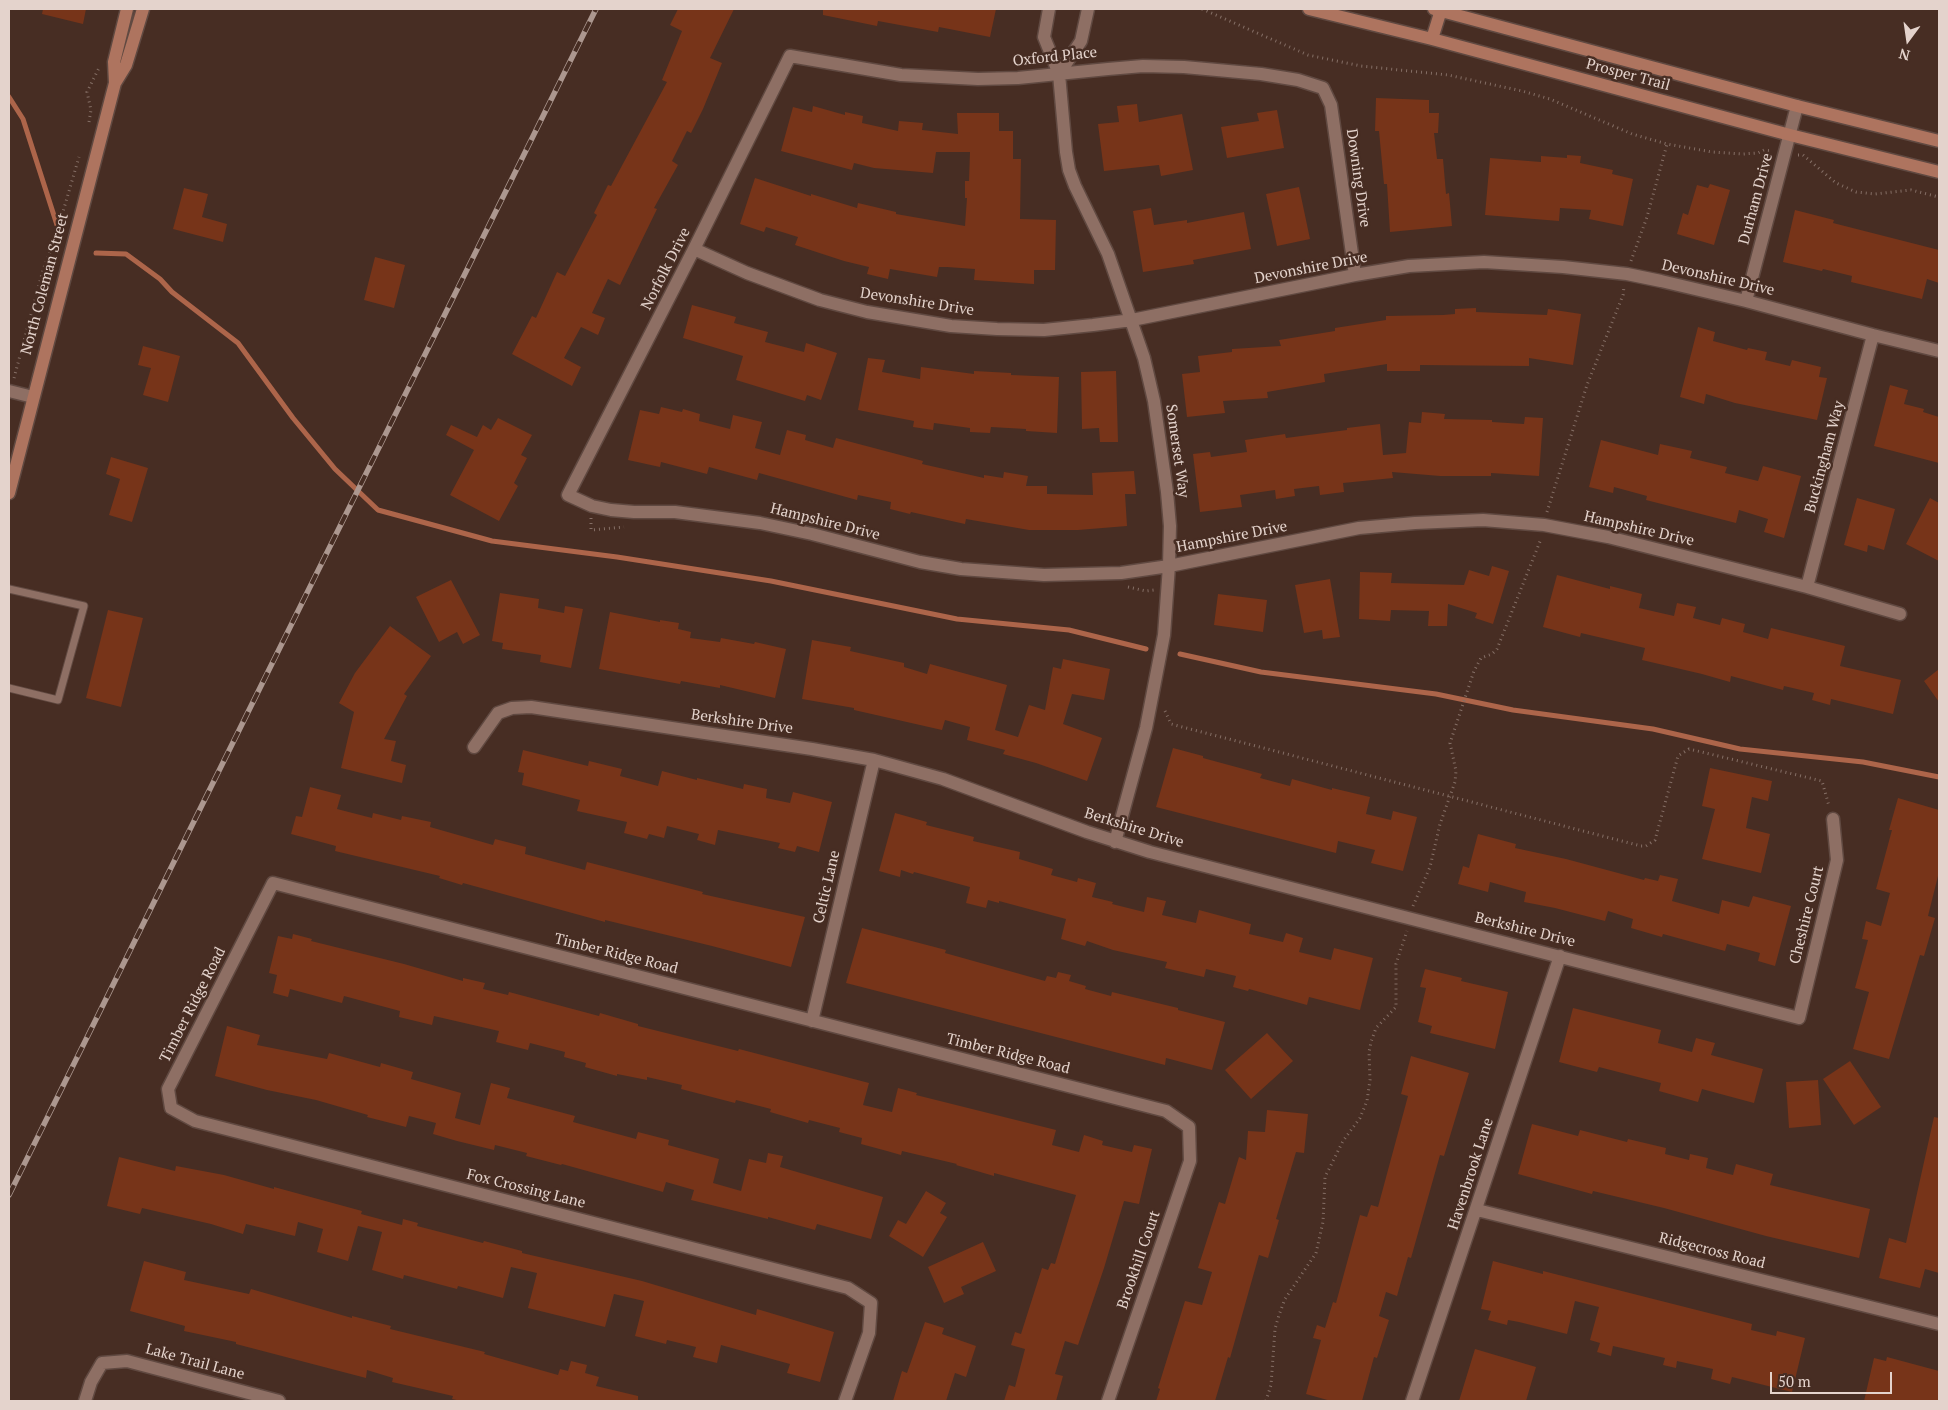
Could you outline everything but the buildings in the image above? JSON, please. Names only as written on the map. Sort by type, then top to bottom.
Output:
[{"type":"main road","name":"North Coleman Street","points":[[115,83],[114,62],[127,9]]},
{"type":"main road","name":"North Coleman Street","points":[[9,493],[115,83],[126,65],[143,9]]},
{"type":"main road","name":"Prosper Trail","points":[[1309,9],[1432,39],[1790,135],[1939,172]]},
{"type":"main road","name":"Prosper Trail","points":[[1439,9],[1797,106],[1939,141]]},
{"type":"main road","points":[[1432,39],[1439,9]]},
{"type":"street","name":"Somerset Way","points":[[1048,9],[1044,37],[1059,74],[1069,170],[1108,254],[1144,358],[1162,448],[1170,526],[1164,634],[1152,698],[1116,842]]},
{"type":"street","points":[[1059,74],[1081,41],[1088,9]]},
{"type":"street","name":"Oxford Place","points":[[790,56],[901,75],[998,79],[1134,67],[1184,67],[1262,74],[1298,80],[1323,88]]},
{"type":"street","name":"Norfolk Drive","points":[[568,496],[790,56]]},
{"type":"street","name":"Downing Drive","points":[[1323,88],[1332,105],[1355,274]]},
{"type":"street","name":"Durham Drive","points":[[1746,301],[1797,106]]},
{"type":"street","name":"Devonshire Drive","points":[[694,249],[763,280],[820,300],[906,319],[960,326],[1044,330],[1132,320],[1355,274],[1417,266],[1484,262],[1627,274],[1746,301],[1939,351]]},
{"type":"street","name":"Buckingham Way","points":[[1808,587],[1873,335]]},
{"type":"street","points":[[10,391],[33,397]]},
{"type":"street","name":"Hampshire Drive","points":[[568,496],[611,510],[675,512],[760,523],[812,534],[920,562],[1007,574],[1084,575],[1121,573],[1169,566],[1359,528],[1483,520],[1544,525],[1608,537],[1808,587],[1900,614]]},
{"type":"street","name":"Berkshire Drive","points":[[474,747],[498,713],[512,708],[531,708],[874,760],[968,787],[1116,842],[1799,1018]]},
{"type":"street","name":"Celtic Lane","points":[[812,1021],[874,760]]},
{"type":"street","name":"Cheshire Court","points":[[1799,1018],[1837,860],[1833,819]]},
{"type":"street","name":"Timber Ridge Road","points":[[171,1108],[168,1089],[273,883],[1166,1111],[1189,1127]]},
{"type":"street","name":"Havenbrook Lane","points":[[1412,1401],[1560,956]]},
{"type":"street","name":"Fox Crossing Lane","points":[[171,1108],[195,1121],[848,1288],[871,1303],[869,1333],[845,1401]]},
{"type":"street","name":"Brookhill Court","points":[[1108,1401],[1190,1161],[1189,1127]]},
{"type":"street","name":"Ridgecross Road","points":[[1477,1210],[1939,1324]]},
{"type":"street","name":"Lake Trail Lane","points":[[84,1401],[91,1382],[102,1363],[127,1361],[279,1401]]},
{"type":"lane","points":[[9,589],[84,606],[58,700],[9,688]]},
{"type":"path","points":[[1202,9],[1308,55],[1361,66],[1448,75],[1522,91],[1550,99],[1632,134],[1667,144],[1712,152],[1743,154],[1764,150],[1803,155],[1836,183],[1856,192],[1875,194],[1911,190],[1939,197]]},
{"type":"path","points":[[88,129],[91,110],[87,92],[101,64]]},
{"type":"path","points":[[1630,264],[1647,216],[1667,144]]},
{"type":"path","points":[[10,391],[43,270],[56,239],[80,156]]},
{"type":"path","points":[[1546,515],[1587,385],[1623,294],[1624,286]]},
{"type":"path","points":[[591,505],[591,530],[631,526]]},
{"type":"path","points":[[1413,907],[1430,867],[1436,836],[1456,771],[1450,743],[1474,671],[1481,658],[1492,654],[1497,649],[1541,539]]},
{"type":"path","points":[[1128,587],[1146,591],[1168,587]]},
{"type":"path","points":[[1166,703],[1165,713],[1171,724],[1449,797],[1646,846],[1655,840],[1678,756],[1690,749],[1822,781],[1833,819]]},
{"type":"path","points":[[1266,1401],[1271,1385],[1278,1316],[1285,1299],[1316,1253],[1323,1222],[1325,1177],[1343,1140],[1360,1118],[1367,1101],[1370,1080],[1369,1052],[1371,1042],[1376,1028],[1396,1007],[1396,964],[1407,931]]},
{"type":"waterway","points":[[9,97],[23,119],[57,225]]},
{"type":"waterway","points":[[96,253],[126,254],[160,279],[172,292],[238,343],[293,418],[335,469],[378,510],[492,541],[617,557],[771,581],[957,619],[1069,630],[1146,649]]},
{"type":"waterway","points":[[1180,654],[1261,672],[1436,694],[1513,710],[1653,729],[1740,749],[1863,762],[1939,777]]},
{"type":"railway","points":[[9,1195],[596,9]]}]
